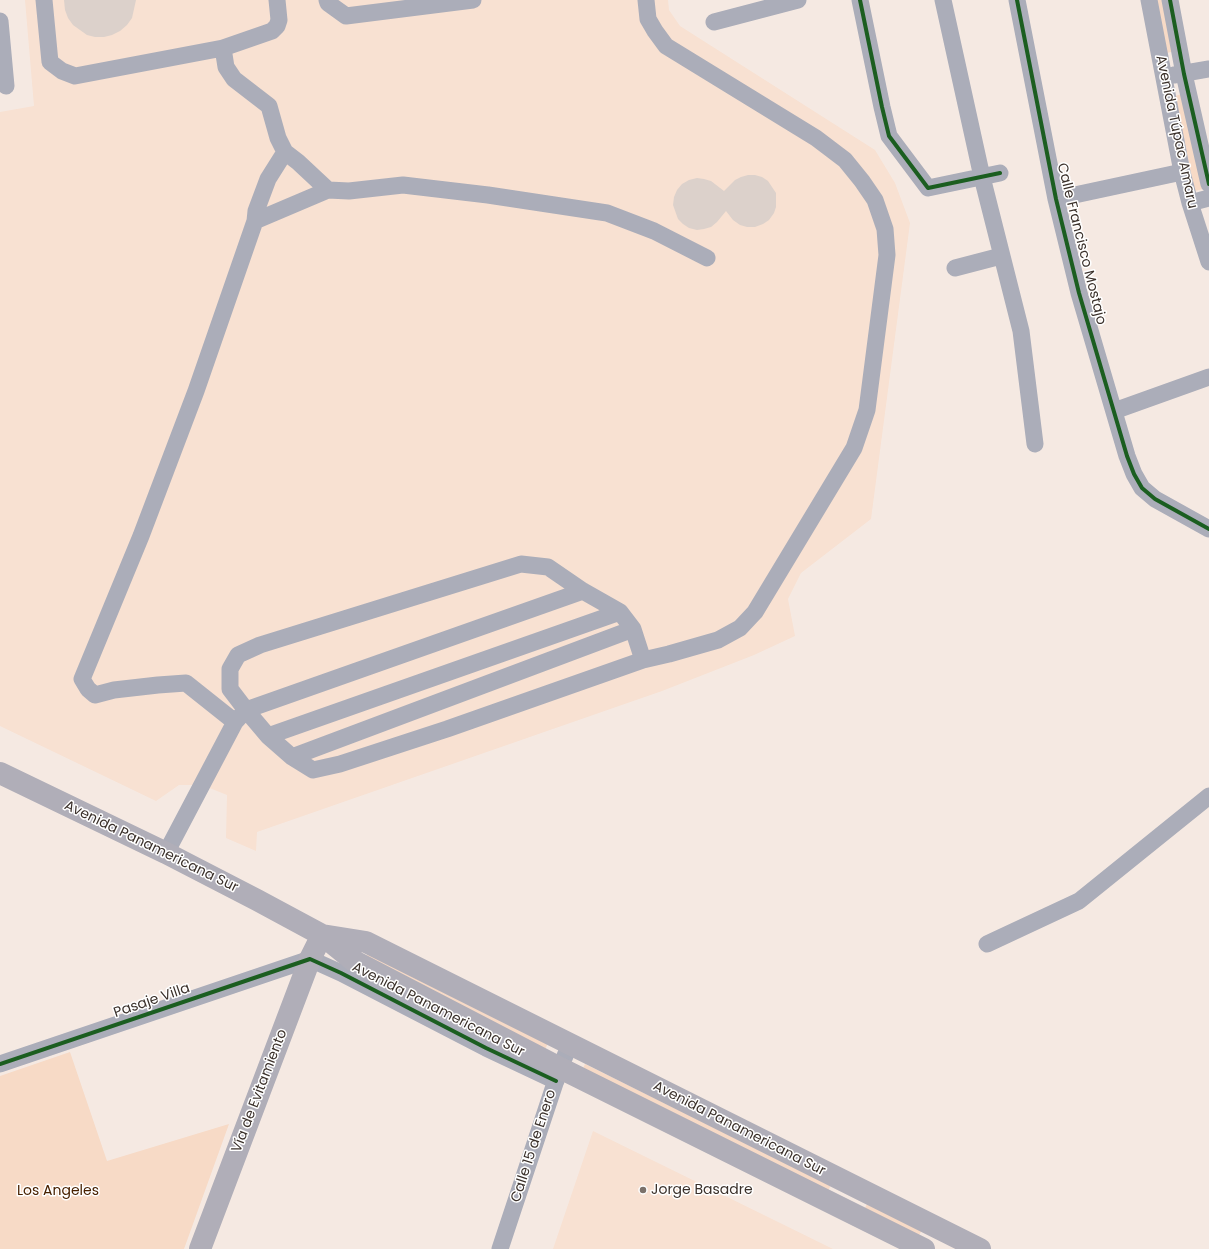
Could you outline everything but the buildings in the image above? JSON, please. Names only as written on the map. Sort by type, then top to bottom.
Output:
[{"type":"main road","name":"Avenida Panamericana Sur","points":[[0,773],[166,853],[322,935],[354,961],[558,1075],[924,1249]]},
{"type":"main road","name":"Avenida Panamericana Sur","points":[[322,935],[366,942],[980,1249]]},
{"type":"main road","name":"Vía de Evitamiento","points":[[200,1249],[310,959],[322,935]]},
{"type":"street","points":[[44,0],[50,62],[62,71],[75,76],[223,48],[272,31],[277,26],[279,20],[277,0]]},
{"type":"street","points":[[327,0],[328,3],[346,16],[409,4],[473,0]]},
{"type":"street","points":[[285,152],[268,179],[196,391],[141,536],[82,679],[88,689],[96,695],[114,690],[186,683],[241,716],[268,736],[292,757],[313,770],[340,764],[643,660],[718,640],[740,628],[759,606],[854,448],[866,410],[887,255],[885,229],[875,200],[862,180],[845,160],[816,138],[666,46],[648,19],[646,0]]},
{"type":"street","points":[[714,22],[798,0]]},
{"type":"street","points":[[860,0],[889,136],[928,188],[1000,174]]},
{"type":"street","points":[[943,0],[982,177],[1021,332],[1035,444]]},
{"type":"street","name":"Calle Francisco Mostajo","points":[[1017,0],[1056,199],[1079,292],[1127,456],[1134,474],[1142,488],[1155,499],[1209,529]]},
{"type":"street","name":"Avenida Túpac Amaru","points":[[1149,0],[1182,172],[1190,203],[1209,262]]},
{"type":"street","name":"Avenida Túpac Amaru","points":[[1170,0],[1184,74],[1209,184]]},
{"type":"street","points":[[0,21],[6,86]]},
{"type":"street","points":[[223,48],[226,67],[234,79],[270,106],[278,138],[285,152],[328,190]]},
{"type":"street","points":[[1163,77],[1209,69]]},
{"type":"street","points":[[1056,199],[1182,172]]},
{"type":"street","points":[[255,221],[328,190],[349,191],[403,185],[488,195],[607,213],[654,231],[707,258]]},
{"type":"street","points":[[1190,203],[1209,198]]},
{"type":"street","points":[[955,268],[1001,256]]},
{"type":"street","points":[[1114,411],[1209,377]]},
{"type":"street","points":[[241,716],[230,689],[230,669],[238,655],[260,645],[521,564],[548,567],[583,591],[620,612],[633,629],[643,660]]},
{"type":"street","points":[[166,853],[241,716],[583,591]]},
{"type":"street","points":[[268,736],[620,612]]},
{"type":"street","points":[[292,757],[633,629]]},
{"type":"street","points":[[987,944],[1079,901],[1209,796]]},
{"type":"street","name":"Pasaje Villa","points":[[0,1064],[310,959]]},
{"type":"street","name":"Avenida Panamericana Sur","points":[[310,959],[341,973],[486,1048],[558,1075]]},
{"type":"street","name":"Calle 15 de Enero","points":[[500,1249],[558,1075],[570,1044]]},
{"type":"shaded area","points":[[25,0],[668,0],[669,10],[680,26],[875,150],[895,183],[910,223],[871,519],[801,573],[788,599],[795,636],[754,655],[662,691],[257,832],[256,851],[226,838],[227,795],[202,785],[179,785],[156,801],[0,726],[0,112],[34,106]]},
{"type":"shaded area","name":"Jorge Basadre","points":[[593,1131],[833,1249],[553,1249]]},
{"type":"green space","points":[[1157,0],[1166,0],[1175,51],[1167,53]]},
{"type":"green space","points":[[1185,93],[1203,189],[1195,191],[1175,96]]},
{"type":"green space","points":[[368,952],[548,1043],[544,1052],[365,959]]},
{"type":"green space","name":"Los Angeles","points":[[70,1052],[107,1161],[229,1124],[184,1249],[0,1249],[0,1076]]},
{"type":"green space","points":[[585,1064],[831,1185],[827,1193],[581,1073]]},
{"type":"green space","points":[[867,1204],[922,1230],[918,1237],[863,1212]]},
{"type":"cycle path","points":[[860,0],[889,136],[928,188],[1000,173]]},
{"type":"cycle path","points":[[1017,0],[1056,199],[1079,293],[1127,456],[1134,474],[1142,488],[1155,499],[1209,529]]},
{"type":"cycle path","points":[[1170,0],[1184,74],[1209,184]]},
{"type":"cycle path","points":[[0,1064],[310,959],[341,973],[486,1048],[556,1081]]},
{"type":"place","name":"Jorge Basadre","points":[[643,1190]]}]
